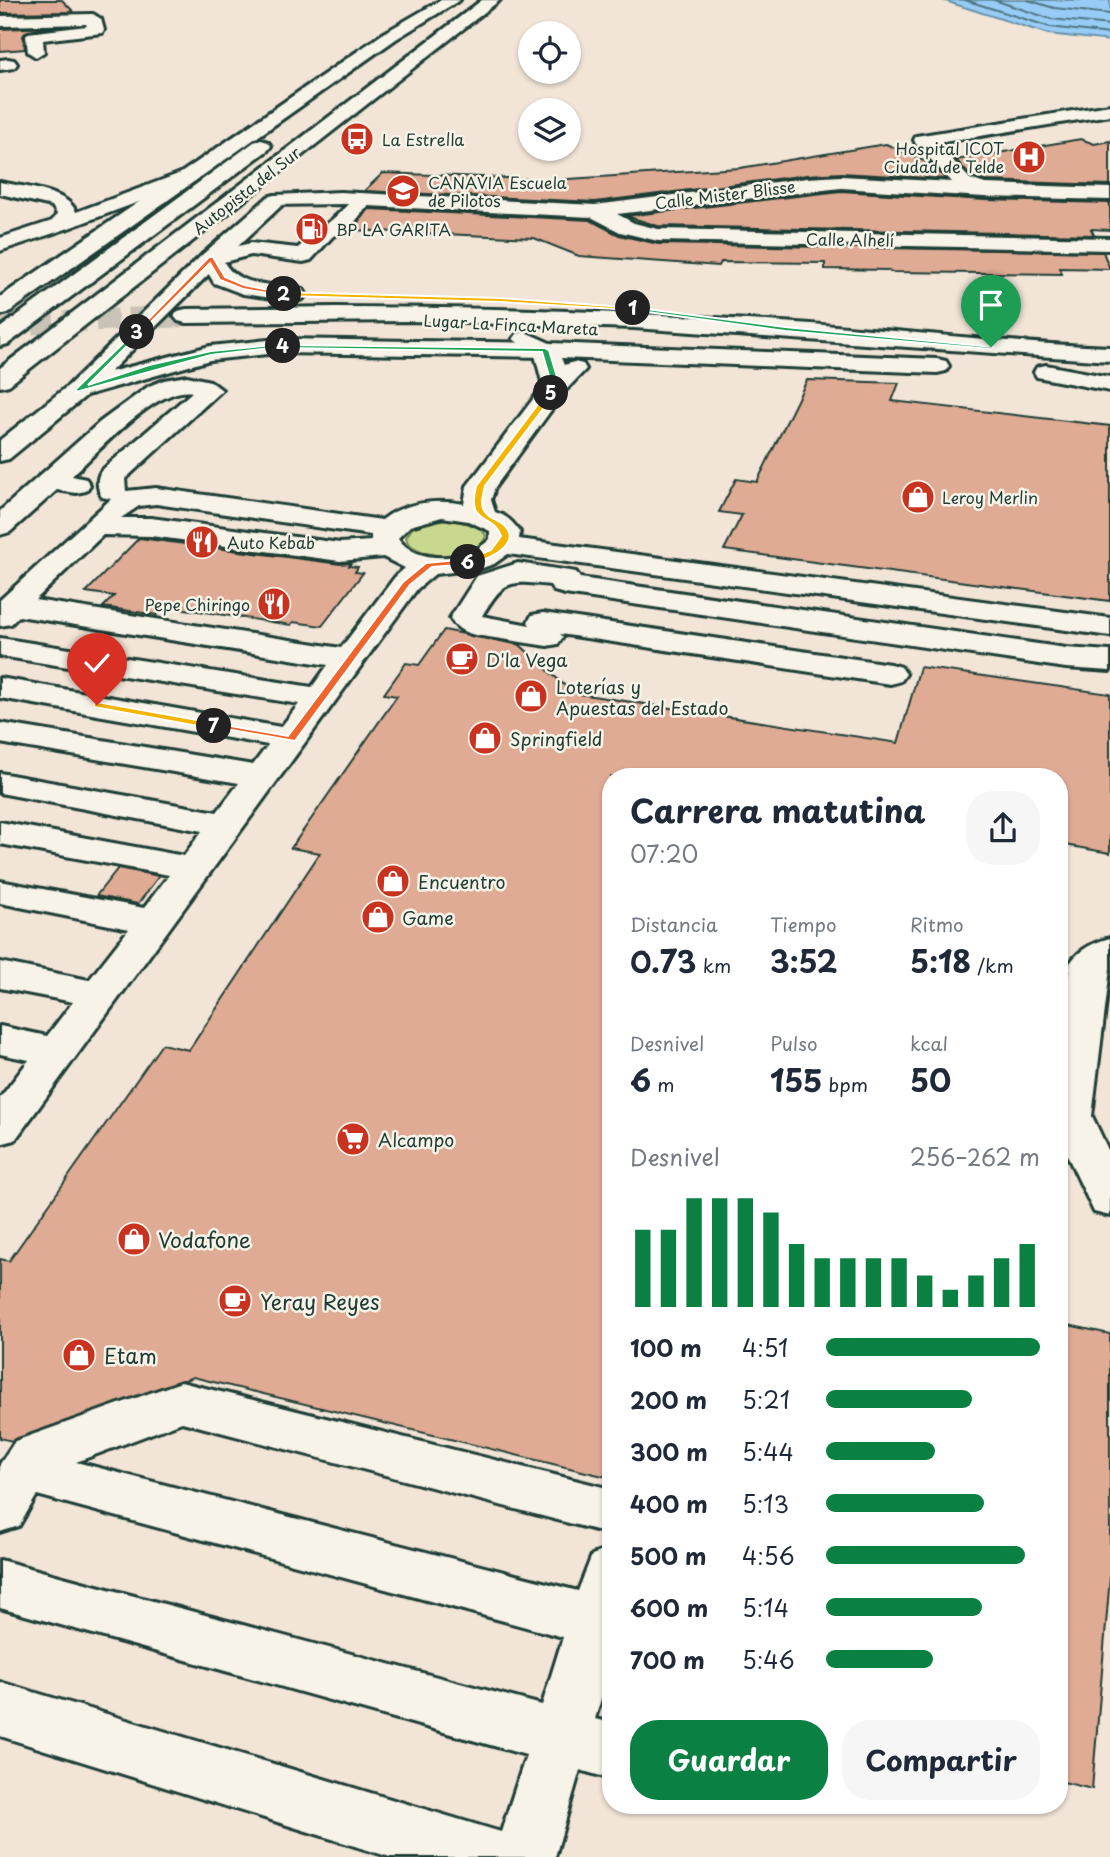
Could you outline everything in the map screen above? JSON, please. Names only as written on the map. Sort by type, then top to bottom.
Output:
[{"type":"main road","points":[[0,309],[390,36],[454,0]]},
{"type":"main road","name":"Autopista del Sur","points":[[0,339],[454,0]]},
{"type":"main road","points":[[0,453],[78,390],[211,258],[303,174],[344,130],[455,42],[493,0]]},
{"type":"main road","name":"Autopista del Sur","points":[[0,380],[493,0]]},
{"type":"main road","points":[[69,2],[79,5],[80,18]]},
{"type":"main road","points":[[0,11],[41,3]]},
{"type":"main road","points":[[0,20],[93,19],[96,30],[34,36],[36,52]]},
{"type":"main road","points":[[1045,212],[963,183],[923,139],[1110,110]]},
{"type":"main road","name":"Calle Mister Blisse","points":[[303,174],[302,191],[354,201]]},
{"type":"main road","points":[[0,245],[188,177]]},
{"type":"main road","name":"Calle Mister Blisse","points":[[275,201],[354,201],[595,211],[841,182],[1110,194]]},
{"type":"main road","points":[[0,188],[59,202],[65,207],[67,214],[59,225]]},
{"type":"main road","points":[[211,258],[271,232],[300,209],[354,201]]},
{"type":"main road","points":[[271,232],[318,240],[326,232],[340,227],[354,201]]},
{"type":"main road","name":"Calle Alhelí","points":[[595,211],[627,228],[658,235],[1110,244]]},
{"type":"main road","points":[[1070,222],[1110,236]]},
{"type":"main road","points":[[211,258],[222,278],[243,287],[271,293],[570,303],[663,311],[785,329]]},
{"type":"main road","name":"Lugar La Finca Mareta","points":[[329,315],[621,330],[752,341],[981,367],[1042,371],[1110,384]]},
{"type":"main road","name":"Lugar La Finca Mareta","points":[[545,350],[540,344],[523,338],[360,333],[184,318],[329,315],[570,318],[785,329],[1052,353],[1110,354]]},
{"type":"main road","points":[[78,390],[152,367],[211,353],[278,346],[545,350],[981,367]]},
{"type":"main road","points":[[545,350],[556,387]]},
{"type":"main road","points":[[97,526],[151,527],[340,552],[387,538],[409,515],[481,500],[556,387],[578,365],[588,360],[629,355]]},
{"type":"main road","points":[[0,526],[147,397],[175,384],[198,384],[209,390],[111,477],[122,494]]},
{"type":"main road","points":[[51,481],[122,494],[156,496],[387,538],[397,555],[429,564],[448,565],[481,558],[502,545],[1110,627]]},
{"type":"main road","points":[[6,611],[97,526],[122,494]]},
{"type":"main road","points":[[481,500],[502,528],[505,536],[502,545]]},
{"type":"main road","points":[[3,1121],[407,583],[429,564]]},
{"type":"main road","points":[[890,674],[545,629],[475,626],[465,618],[488,582],[518,572],[566,582],[1066,658],[1110,661]]},
{"type":"main road","points":[[6,611],[351,659]]},
{"type":"main road","points":[[0,647],[322,698]]},
{"type":"main road","points":[[0,688],[291,739]]},
{"type":"main road","points":[[0,733],[262,777]]},
{"type":"main road","points":[[0,783],[227,825]]},
{"type":"main road","points":[[0,833],[194,869]]},
{"type":"main road","points":[[0,892],[155,922]]},
{"type":"main road","points":[[1110,950],[1090,963],[1070,1116],[1110,1200]]},
{"type":"main road","points":[[0,975],[100,995]]},
{"type":"main road","points":[[0,1040],[57,1052]]},
{"type":"main road","points":[[602,1510],[181,1402],[33,1456],[12,1490],[602,1597]]},
{"type":"main road","points":[[0,1584],[586,1745]]},
{"type":"main road","points":[[524,1857],[586,1745],[602,1606]]},
{"type":"main road","points":[[0,1709],[487,1857]]},
{"type":"green space","points":[[447,519],[479,526],[486,536],[472,551],[450,556],[426,552],[408,543],[406,537],[414,526]]},
{"type":"water","points":[[942,0],[1110,0],[1110,41],[1048,34]]},
{"type":"building","points":[[0,0],[62,0],[74,12],[0,13]]},
{"type":"building","points":[[53,27],[26,32],[23,36],[25,49],[0,51],[0,29]]},
{"type":"building","points":[[1081,139],[1094,144],[1110,141],[1110,185],[985,181],[971,177],[956,160]]},
{"type":"building","points":[[886,144],[931,164],[946,179],[841,173],[807,175],[595,202],[364,191],[383,173],[553,180],[740,168]]},
{"type":"building","points":[[841,191],[984,200],[1110,203],[1110,230],[1091,229],[1094,235],[658,226],[626,216]]},
{"type":"building","points":[[369,209],[590,220],[619,235],[658,244],[1103,252],[1110,269],[1060,268],[1062,274],[890,272],[825,269],[825,263],[721,262],[719,266],[579,256],[534,238],[352,230]]},
{"type":"building","name":"Leroy Merlin","points":[[807,380],[899,383],[892,401],[1110,426],[1110,601],[724,550],[742,515],[719,512],[736,479],[757,482]]},
{"type":"building","points":[[139,538],[340,564],[351,563],[349,566],[358,567],[355,572],[363,573],[322,626],[293,622],[291,625],[165,606],[157,615],[103,607],[114,596],[86,592]]},
{"type":"building","name":"Alcampo","points":[[444,630],[520,645],[573,693],[898,743],[920,667],[1110,694],[1110,853],[1068,846],[1068,768],[602,768],[602,1476],[193,1377],[12,1441],[0,1438],[0,1259],[9,1261],[162,1044],[189,1050],[320,853],[291,848],[397,696],[384,694],[406,663],[419,665]]},
{"type":"building","points":[[118,868],[159,876],[138,904],[96,896]]},
{"type":"building","points":[[1068,1325],[1110,1334],[1110,1577],[1092,1789],[1068,1783]]},
{"type":"tunnel","points":[[0,325],[186,316]]},
{"type":"place","name":"La Estrella","points":[[357,139]]},
{"type":"place","name":"Hospital ICOT Ciudad de Telde","points":[[1029,157]]},
{"type":"place","name":"CANAVIA Escuela de Pilotos","points":[[403,191]]},
{"type":"place","name":"BP LA GARITA","points":[[312,229]]},
{"type":"place","name":"Leroy Merlin","points":[[918,497]]},
{"type":"place","name":"Auto Kebab","points":[[202,542]]},
{"type":"place","name":"Pepe Chiringo","points":[[274,604]]},
{"type":"place","name":"D'la Vega","points":[[462,659]]},
{"type":"place","name":"Loterías y Apuestas del Estado","points":[[531,696]]},
{"type":"place","name":"Springfield","points":[[485,738]]},
{"type":"place","name":"Encuentro","points":[[393,881]]},
{"type":"place","name":"Game","points":[[378,917]]},
{"type":"place","name":"Alcampo","points":[[353,1139]]},
{"type":"place","name":"Vodafone","points":[[134,1239]]},
{"type":"place","name":"Yeray Reyes","points":[[235,1301]]},
{"type":"place","name":"Etam","points":[[79,1355]]},
{"type":"route","points":[[97,705],[291,739],[407,583],[429,564],[466,563],[494,552],[502,545],[505,536],[502,528],[482,514],[477,500],[481,486],[556,387],[545,350],[278,346],[211,353],[152,367],[78,390],[211,258],[222,278],[243,287],[271,293],[570,303],[663,311],[785,329],[991,347]]}]
